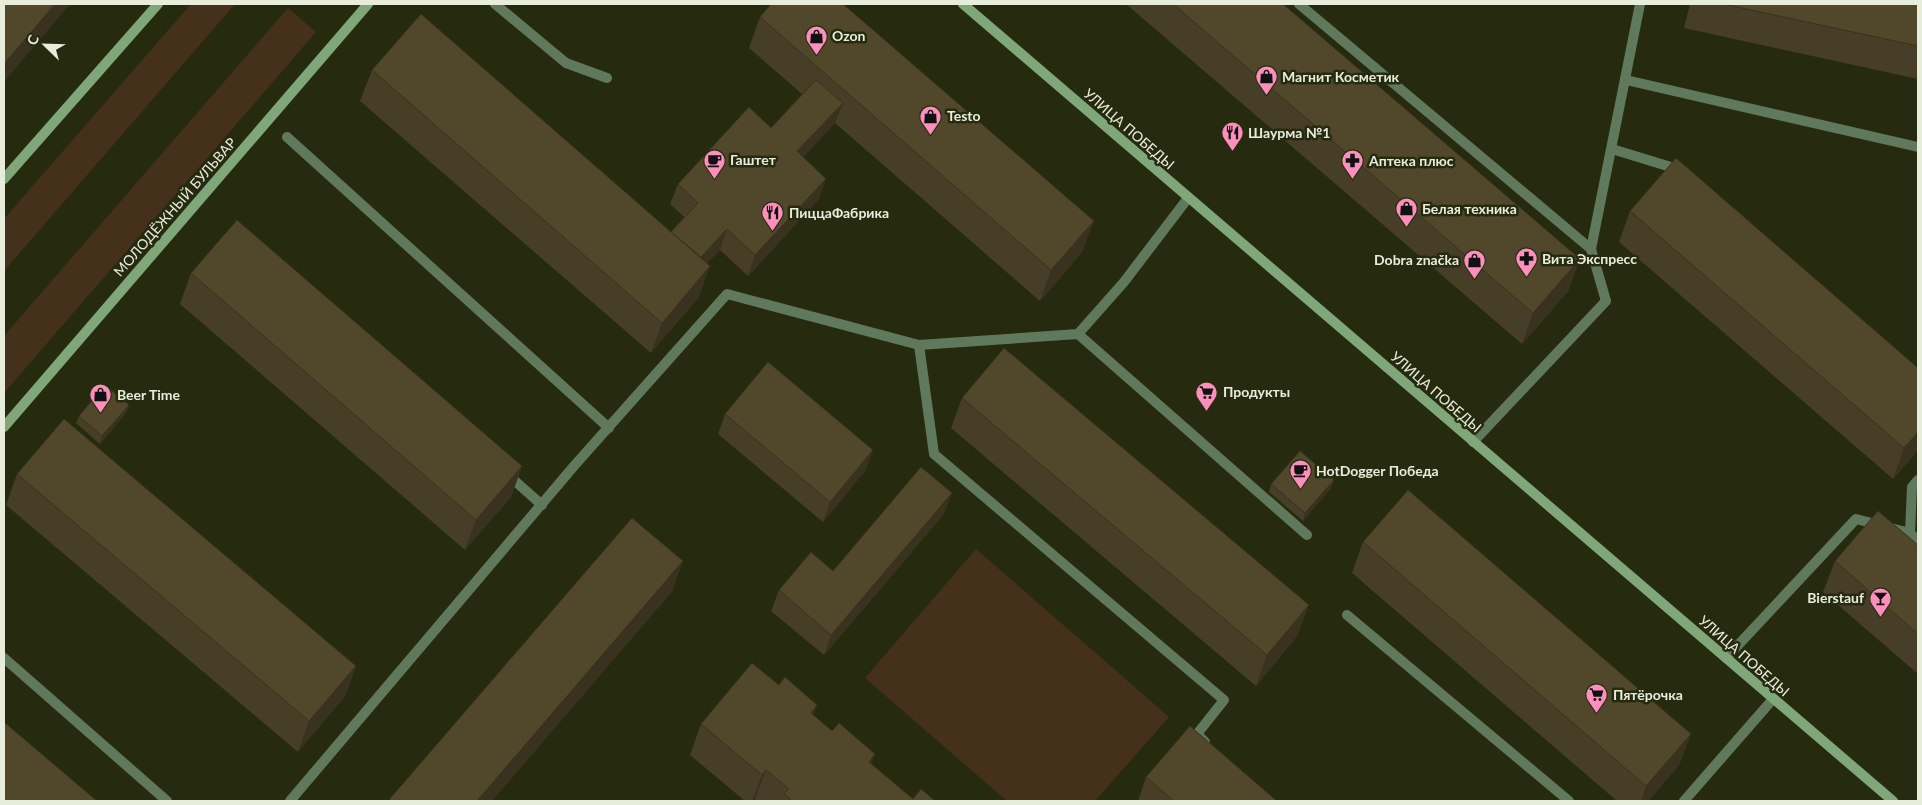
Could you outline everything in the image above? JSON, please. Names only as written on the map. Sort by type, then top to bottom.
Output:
[{"type":"main road","points":[[4,179],[158,4]]},
{"type":"main road","name":"МОЛОДЁЖНЫЙ БУЛЬВАР","points":[[4,427],[368,4]]},
{"type":"main road","name":"УЛИЦА ПОБЕДЫ","points":[[963,4],[1893,801]]},
{"type":"lane","points":[[495,4],[566,63],[606,78]]},
{"type":"lane","points":[[1473,442],[1606,301],[1591,248],[1640,4]]},
{"type":"lane","points":[[1299,6],[1591,248]]},
{"type":"lane","points":[[1626,80],[1918,147]]},
{"type":"lane","points":[[287,137],[608,428]]},
{"type":"lane","points":[[1612,149],[1674,168],[1689,181]]},
{"type":"lane","points":[[290,801],[608,428],[727,294],[919,345],[1078,334],[1124,282],[1188,198]]},
{"type":"lane","points":[[1078,334],[1307,535]]},
{"type":"lane","points":[[919,345],[934,454],[1224,700],[1197,734],[1211,746]]},
{"type":"lane","points":[[497,465],[542,505]]},
{"type":"lane","points":[[1910,533],[1912,487],[1918,480]]},
{"type":"lane","points":[[1726,658],[1856,519],[1910,533],[1918,541]]},
{"type":"lane","points":[[1347,615],[1569,801]]},
{"type":"lane","points":[[4,658],[168,801]]},
{"type":"lane","points":[[1684,801],[1773,698]]},
{"type":"shaded area","points":[[191,4],[235,4],[4,271],[4,219]]},
{"type":"shaded area","points":[[288,8],[316,32],[4,393],[4,336]]},
{"type":"shaded area","points":[[976,549],[1169,717],[1095,801],[1007,801],[865,678]]},
{"type":"building","points":[[4,4],[55,4],[4,64]]},
{"type":"building","points":[[771,4],[843,4],[1094,221],[1051,270],[760,17]]},
{"type":"building","points":[[1173,4],[1283,4],[1580,259],[1533,313]]},
{"type":"building","points":[[1723,4],[1918,4],[1918,46]]},
{"type":"building","points":[[421,14],[710,266],[662,323],[372,70]]},
{"type":"building","points":[[816,80],[843,103],[797,151],[826,179],[755,255],[727,229],[701,257],[671,232],[698,203],[678,184],[749,107],[771,128]]},
{"type":"building","points":[[1676,158],[1918,368],[1918,432],[1904,448],[1630,211]]},
{"type":"building","points":[[237,220],[522,466],[476,520],[191,273]]},
{"type":"building","points":[[1004,348],[1309,605],[1267,655],[962,398]]},
{"type":"building","points":[[768,362],[873,450],[830,502],[725,414]]},
{"type":"building","points":[[105,385],[129,405],[102,436],[79,416]]},
{"type":"building","points":[[64,419],[356,666],[309,721],[17,474]]},
{"type":"building","name":"HotDogger Победа","points":[[1300,451],[1334,480],[1305,513],[1271,484]]},
{"type":"building","points":[[921,467],[952,493],[831,635],[779,590],[811,552],[833,571]]},
{"type":"building","points":[[1408,490],[1691,734],[1646,786],[1363,542]]},
{"type":"building","points":[[1878,511],[1918,545],[1918,634],[1835,561]]},
{"type":"building","points":[[632,518],[683,561],[477,801],[388,801]]},
{"type":"building","points":[[752,663],[779,685],[785,677],[817,705],[811,713],[832,731],[839,723],[875,754],[869,762],[913,799],[921,789],[935,801],[792,801],[784,794],[789,789],[766,770],[762,775],[701,724]]},
{"type":"building","points":[[4,722],[97,801],[4,801]]},
{"type":"building","points":[[1190,726],[1277,801],[1174,801],[1146,777]]},
{"type":"place","name":"Ozon","points":[[816,55]]},
{"type":"place","name":"Магнит Косметик","points":[[1266,96]]},
{"type":"place","name":"Testo","points":[[931,135]]},
{"type":"place","name":"Шаурма №1","points":[[1232,152]]},
{"type":"place","name":"Гаштет","points":[[714,179]]},
{"type":"place","name":"Аптека плюс","points":[[1353,180]]},
{"type":"place","name":"Белая техника","points":[[1406,228]]},
{"type":"place","name":"ПиццаФабрика","points":[[773,232]]},
{"type":"place","name":"Вита Экспресс","points":[[1526,278]]},
{"type":"place","name":"Dobra značka","points":[[1475,279]]},
{"type":"place","name":"Продукты","points":[[1207,411]]},
{"type":"place","name":"Beer Time","points":[[101,414]]},
{"type":"place","name":"HotDogger Победа","points":[[1300,490]]},
{"type":"place","name":"Bierstauf","points":[[1880,617]]},
{"type":"place","name":"Пятёрочка","points":[[1597,714]]}]
